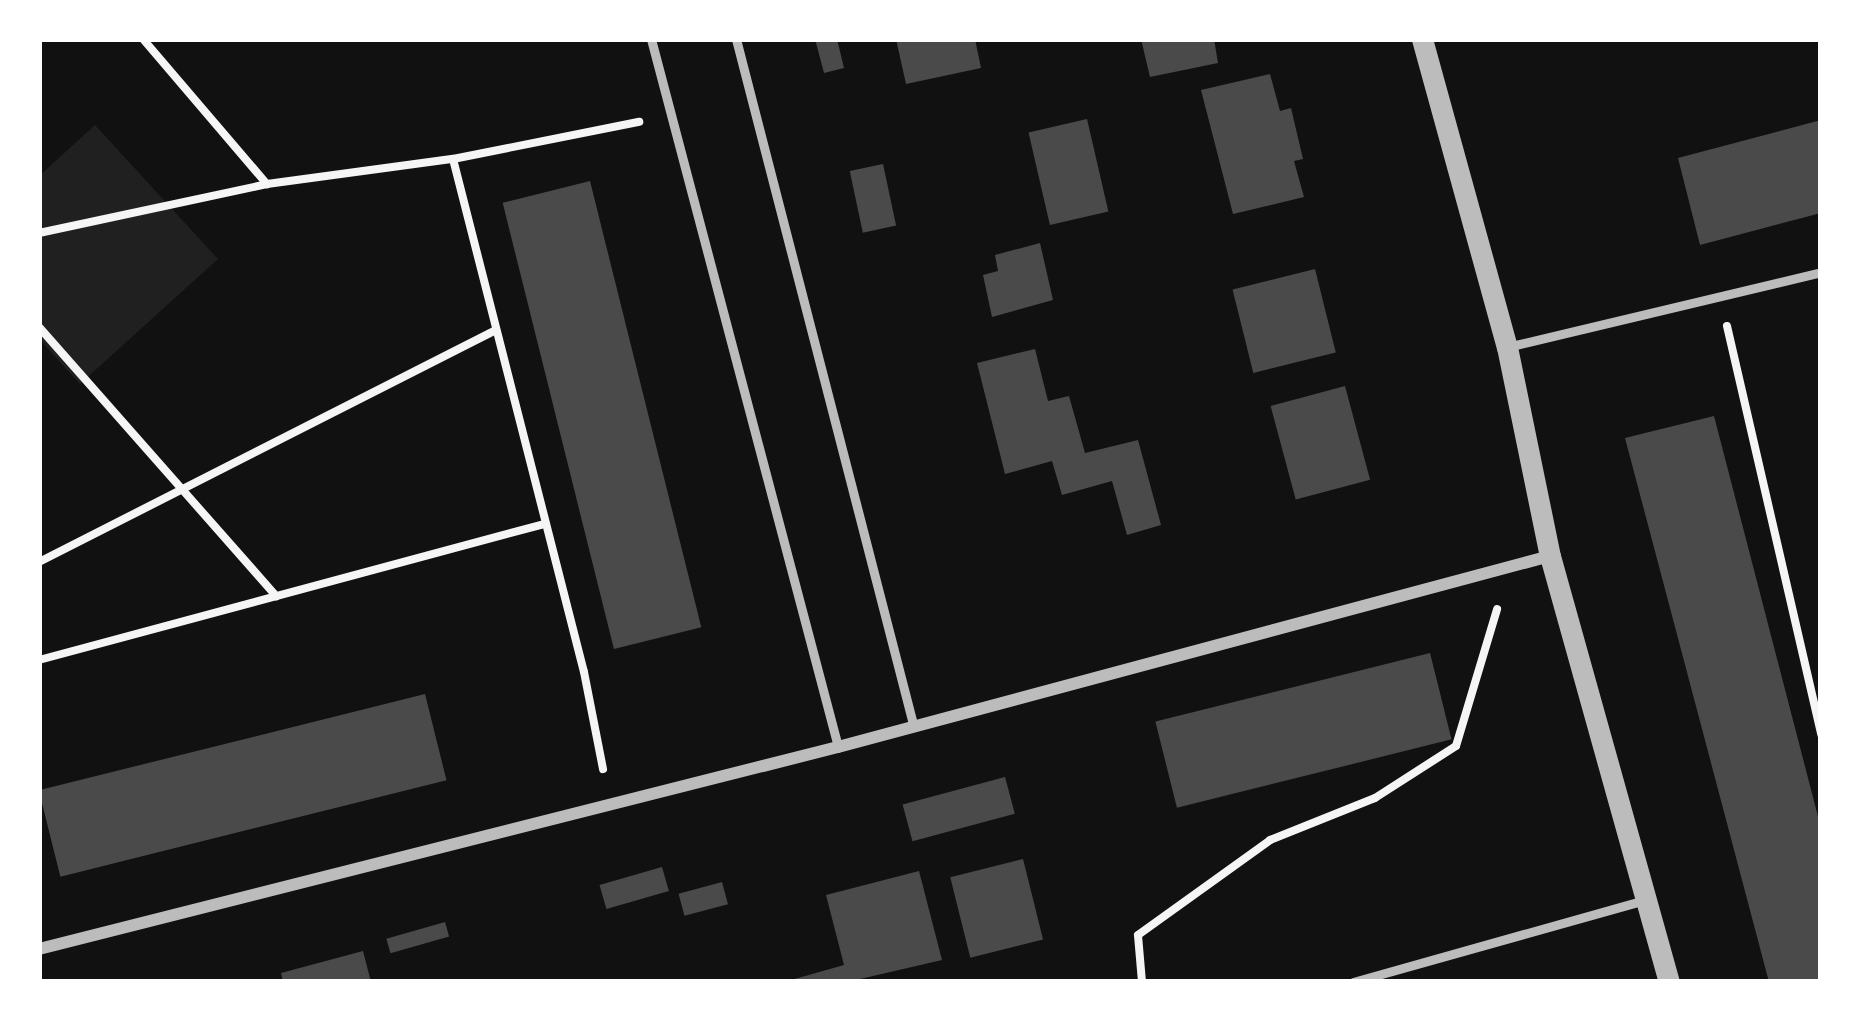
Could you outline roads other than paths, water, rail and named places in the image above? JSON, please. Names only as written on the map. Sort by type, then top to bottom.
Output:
[{"type":"street","points":[[1422,39],[1507,346],[1550,556],[1669,982]]},
{"type":"street","points":[[39,950],[838,747],[1550,556]]},
{"type":"lane","points":[[651,39],[838,747]]},
{"type":"lane","points":[[736,39],[913,724]]},
{"type":"lane","points":[[1507,346],[1821,272]]},
{"type":"lane","points":[[1353,982],[1648,899]]}]
